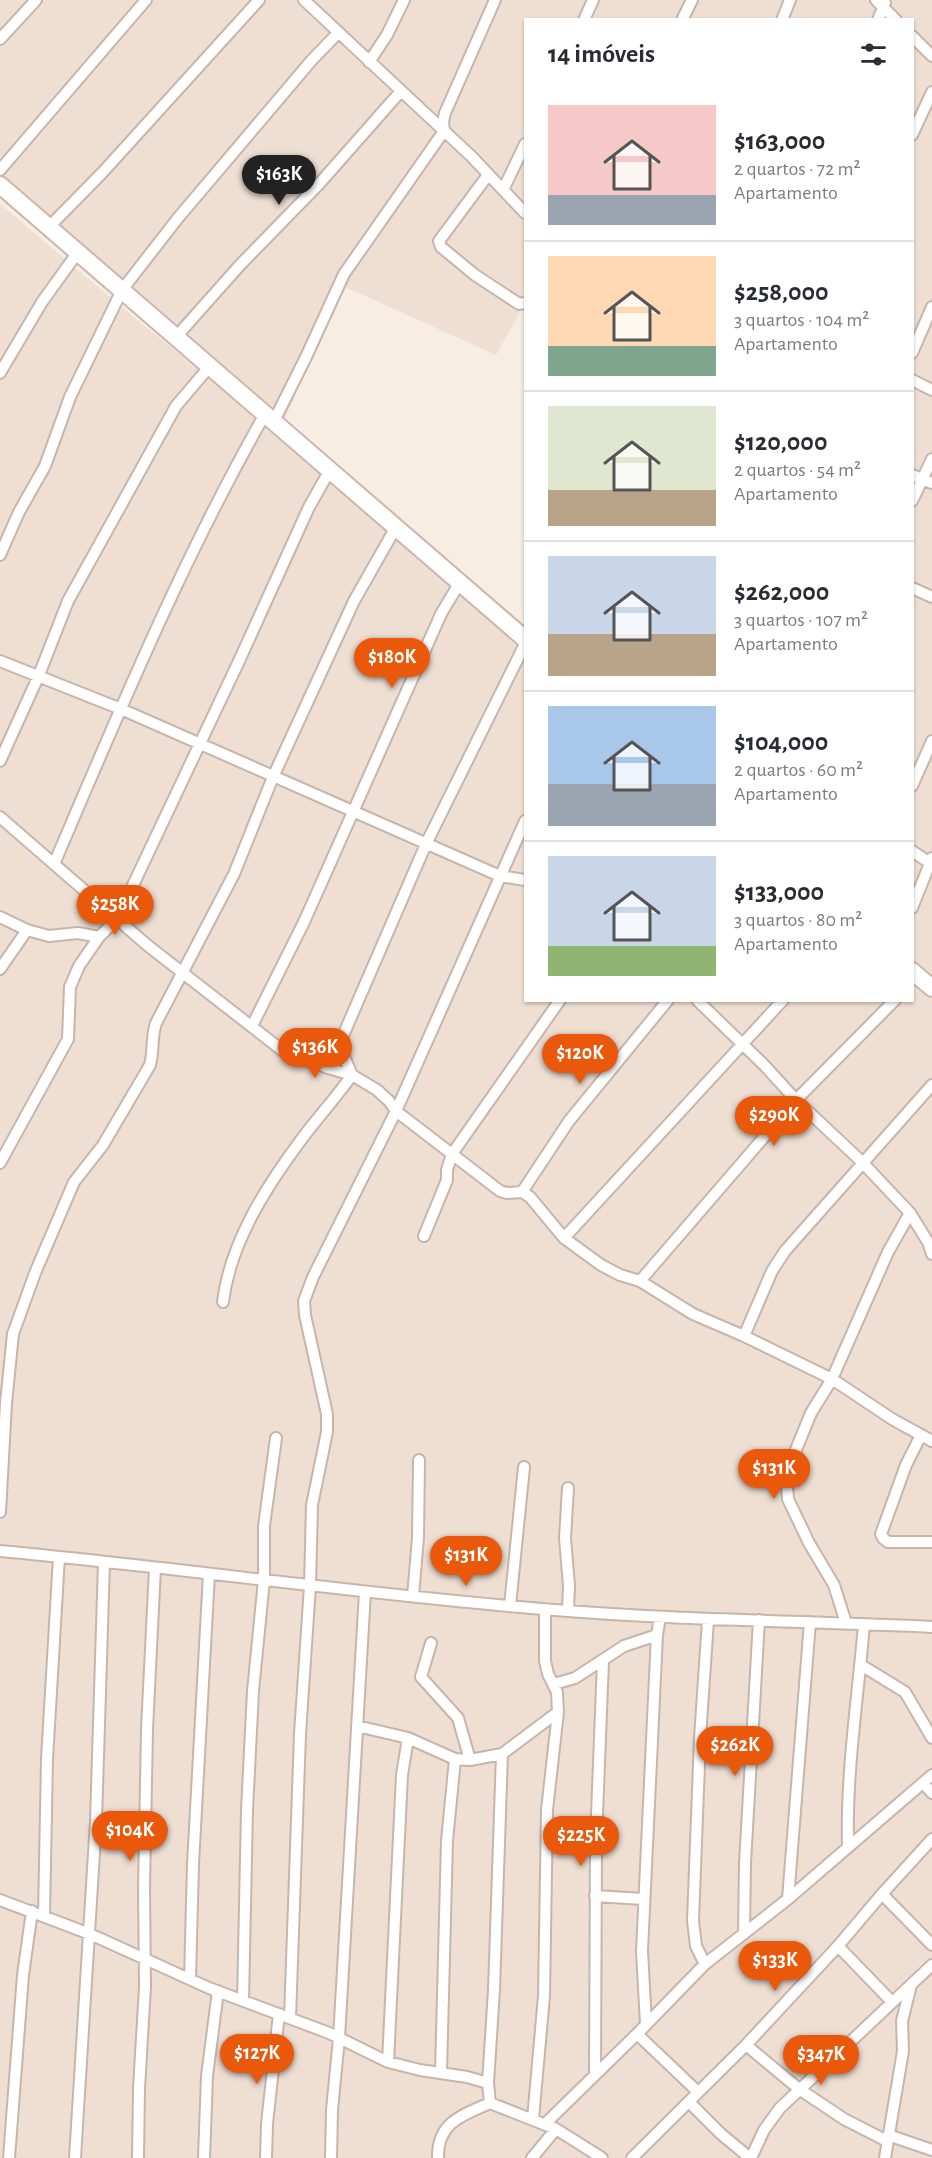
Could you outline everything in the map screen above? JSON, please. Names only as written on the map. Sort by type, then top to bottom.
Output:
[{"type":"street","points":[[0,39],[36,0]]},
{"type":"street","points":[[0,170],[146,0]]},
{"type":"street","points":[[49,227],[102,173],[260,0]]},
{"type":"street","points":[[369,62],[387,35],[404,0]]},
{"type":"street","points":[[54,864],[121,709],[200,536],[306,357],[344,274],[444,131],[445,113],[495,0]]},
{"type":"street","points":[[585,18],[593,0]]},
{"type":"street","points":[[683,18],[692,0]]},
{"type":"street","points":[[783,18],[790,0]]},
{"type":"street","points":[[306,1],[444,131],[524,212]]},
{"type":"street","points":[[878,18],[882,2]]},
{"type":"street","points":[[882,2],[894,18]]},
{"type":"street","points":[[0,555],[19,512],[45,466],[70,398],[122,290],[178,219],[311,61],[338,33]]},
{"type":"street","points":[[914,38],[932,56]]},
{"type":"street","points":[[176,337],[240,265],[320,184],[401,91]]},
{"type":"street","points":[[914,131],[932,92]]},
{"type":"street","points":[[503,190],[524,146]]},
{"type":"street","points":[[488,174],[439,241],[441,247],[475,275],[519,304],[524,303]]},
{"type":"street","points":[[0,185],[524,638]]},
{"type":"street","points":[[0,373],[42,302],[78,252]]},
{"type":"street","points":[[914,348],[932,307]]},
{"type":"street","points":[[0,761],[39,675],[68,601],[156,437],[176,406],[210,366]]},
{"type":"street","points":[[914,381],[932,390]]},
{"type":"street","points":[[914,497],[932,459]]},
{"type":"street","points":[[0,1163],[68,1039],[70,987],[79,966],[99,937],[117,919],[239,662],[309,507],[330,470]]},
{"type":"street","points":[[0,1512],[6,1403],[13,1334],[35,1273],[74,1182],[103,1145],[150,1065],[153,1051],[152,1034],[156,1023],[234,874],[273,777],[354,601],[396,527]]},
{"type":"street","points":[[252,1026],[304,922],[438,620],[460,582]]},
{"type":"street","points":[[914,589],[932,597]]},
{"type":"street","points":[[352,1075],[340,1047],[342,1038],[426,844],[524,646]]},
{"type":"street","points":[[0,662],[39,675],[121,709],[500,876],[524,880]]},
{"type":"street","points":[[914,782],[932,741]]},
{"type":"street","points":[[0,818],[117,919],[283,1051],[352,1075],[377,1089],[396,1111],[500,1191],[522,1192],[530,1197],[564,1238],[601,1265],[620,1275],[640,1281],[693,1314],[832,1379],[892,1419],[932,1441]]},
{"type":"street","points":[[266,2158],[267,2124],[285,2016],[310,1586],[312,1505],[327,1432],[327,1414],[305,1315],[304,1301],[313,1277],[396,1111],[524,823]]},
{"type":"street","points":[[914,852],[931,860],[914,903]]},
{"type":"street","points":[[0,917],[27,930],[49,936],[78,933],[99,937]]},
{"type":"street","points":[[0,969],[27,930]]},
{"type":"street","points":[[914,977],[932,988]]},
{"type":"street","points":[[424,1236],[447,1180],[447,1170],[452,1154],[559,1002]]},
{"type":"street","points":[[522,1192],[569,1121],[666,1002]]},
{"type":"street","points":[[700,1002],[796,1100],[862,1162],[910,1213],[928,1242],[932,1254]]},
{"type":"street","points":[[564,1238],[781,1002]]},
{"type":"street","points":[[640,1281],[796,1100],[894,1002]]},
{"type":"street","points":[[223,1302],[225,1279],[242,1236],[266,1191],[302,1139],[338,1096],[352,1075]]},
{"type":"street","points":[[744,1336],[772,1271],[785,1251],[932,1084]]},
{"type":"street","points":[[846,1623],[834,1585],[809,1543],[788,1499],[786,1474],[811,1413],[832,1379],[888,1252],[910,1213]]},
{"type":"street","points":[[921,1435],[906,1466],[881,1534],[888,1542],[932,1542]]},
{"type":"street","points":[[243,2001],[247,1810],[253,1691],[264,1581],[264,1526],[276,1438]]},
{"type":"street","points":[[413,1596],[418,1538],[419,1460]]},
{"type":"street","points":[[510,1606],[524,1467]]},
{"type":"street","points":[[568,1488],[565,1538],[568,1610]]},
{"type":"street","points":[[0,1551],[365,1592],[545,1609],[708,1620],[932,1627]]},
{"type":"street","points":[[44,1916],[47,1748],[59,1557]]},
{"type":"street","points":[[75,2158],[96,1821],[104,1562]]},
{"type":"street","points":[[138,2158],[145,1960],[147,1729],[156,1568]]},
{"type":"street","points":[[190,1979],[202,1670],[209,1574]]},
{"type":"street","points":[[331,2158],[332,2110],[339,2038],[365,1592]]},
{"type":"street","points":[[533,2119],[544,1996],[547,1810],[558,1712],[557,1692],[548,1674],[545,1661],[545,1609]]},
{"type":"street","points":[[646,2024],[642,1951],[643,1899],[657,1635],[660,1617]]},
{"type":"street","points":[[705,1964],[696,1946],[693,1921],[700,1738],[708,1620]]},
{"type":"street","points":[[744,1934],[745,1863],[759,1620]]},
{"type":"street","points":[[788,1899],[810,1622]]},
{"type":"street","points":[[848,1846],[849,1761],[864,1624]]},
{"type":"street","points":[[554,1684],[575,1678],[624,1646],[657,1635]]},
{"type":"street","points":[[431,1643],[421,1677],[458,1718],[470,1760]]},
{"type":"street","points":[[595,2075],[595,1896],[603,1660]]},
{"type":"street","points":[[861,1665],[905,1692],[932,1738]]},
{"type":"street","points":[[357,1726],[408,1738],[455,1759],[470,1760],[502,1754],[558,1712]]},
{"type":"street","points":[[388,2062],[402,1775],[408,1738]]},
{"type":"street","points":[[490,2103],[488,2083],[494,1990],[502,1754]]},
{"type":"street","points":[[441,2072],[447,1841],[455,1759]]},
{"type":"street","points":[[544,2124],[705,1964],[788,1899],[932,1775]]},
{"type":"street","points":[[923,1783],[932,1793]]},
{"type":"street","points":[[632,2158],[746,2044],[838,1946],[932,1839]]},
{"type":"street","points":[[882,1894],[932,1945]]},
{"type":"street","points":[[595,1896],[643,1899]]},
{"type":"street","points":[[0,1900],[90,1934],[218,1991],[339,2038],[388,2062],[488,2083]]},
{"type":"street","points":[[9,2158],[23,1974],[32,1911]]},
{"type":"street","points":[[838,1946],[892,2002]]},
{"type":"street","points":[[689,2102],[721,2134],[751,2158],[764,2130],[780,2108],[932,1965]]},
{"type":"street","points":[[885,2158],[902,2062],[902,2021],[906,1998],[912,1982]]},
{"type":"street","points":[[204,2158],[207,2076],[218,1991]]},
{"type":"street","points":[[637,2034],[698,2092]]},
{"type":"street","points":[[746,2044],[799,2089],[844,2120],[887,2138],[932,2150]]},
{"type":"street","points":[[438,2158],[438,2148],[447,2126],[460,2116],[490,2103],[556,2129],[602,2158]]},
{"type":"street","points":[[532,2158],[556,2129]]},
{"type":"shaded area","points":[[0,0],[932,0],[932,976],[914,961],[914,18],[524,18],[524,305],[496,355],[345,287],[284,420],[0,174]]},
{"type":"shaded area","points":[[0,204],[136,319],[320,466],[524,645],[524,1002],[914,1002],[914,981],[932,997],[932,2158],[0,2158]]}]
